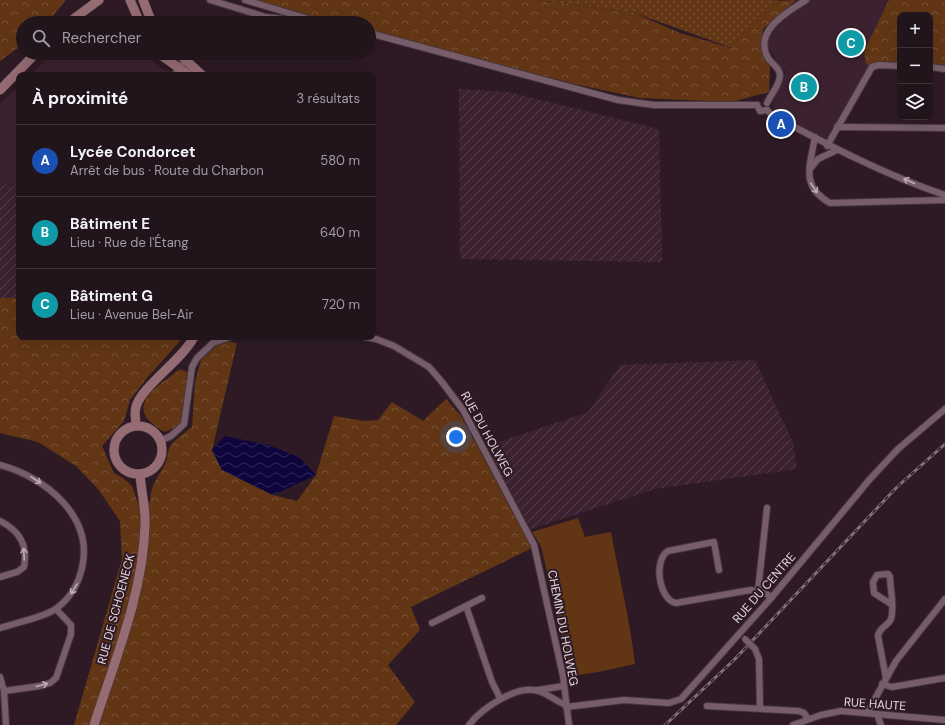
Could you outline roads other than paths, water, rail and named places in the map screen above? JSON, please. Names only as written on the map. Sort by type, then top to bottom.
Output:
[{"type":"main road","points":[[76,16],[87,0]]},
{"type":"main road","points":[[76,16],[99,0]]},
{"type":"main road","points":[[130,0],[137,16]]},
{"type":"main road","points":[[144,0],[150,16]]},
{"type":"main road","points":[[18,72],[29,60]]},
{"type":"main road","points":[[165,60],[176,72]]},
{"type":"main road","points":[[186,60],[199,72]]},
{"type":"main road","points":[[0,90],[16,74]]},
{"type":"main road","points":[[136,426],[136,407],[139,398],[172,366],[192,340]]},
{"type":"main road","points":[[136,426],[152,430],[160,441],[162,454],[158,463],[150,470],[140,474],[126,470],[120,466],[114,454],[116,441],[119,435],[123,431],[136,426]]},
{"type":"main road","name":"RUE DE SCHOENECK","points":[[94,725],[122,641],[142,566],[145,513],[140,474]]},
{"type":"street","points":[[210,0],[263,16]]},
{"type":"street","points":[[245,0],[299,16]]},
{"type":"street","points":[[806,0],[778,19],[767,34],[765,41],[768,58],[776,66],[780,76],[773,95],[767,103],[767,110],[772,115],[815,137],[827,146],[924,188],[945,195]]},
{"type":"street","points":[[376,35],[618,100],[654,105],[757,105],[762,100],[767,103]]},
{"type":"street","points":[[176,72],[186,60]]},
{"type":"street","points":[[827,146],[872,67],[879,65],[897,66]]},
{"type":"street","points":[[933,67],[945,69]]},
{"type":"street","points":[[757,105],[760,111],[767,110]]},
{"type":"street","points":[[837,127],[945,128]]},
{"type":"street","points":[[815,137],[809,171],[809,182],[819,196],[830,203],[945,200]]},
{"type":"street","points":[[809,171],[818,159],[837,150]]},
{"type":"street","points":[[922,201],[924,188]]},
{"type":"street","name":"RUE DU HOLWEG","points":[[376,339],[394,346],[429,367],[442,382],[463,410],[530,536]]},
{"type":"street","points":[[160,441],[171,436],[184,424],[192,367],[198,358],[213,343],[222,340]]},
{"type":"street","name":"RUE DU CENTRE","points":[[566,706],[624,700],[665,703],[676,702],[686,694],[772,597],[879,469],[898,449],[945,409]]},
{"type":"street","points":[[0,465],[32,477],[47,487],[69,510],[80,530],[84,547],[80,578],[74,590],[56,609],[0,628]]},
{"type":"street","points":[[758,591],[767,508]]},
{"type":"street","points":[[0,521],[18,532],[23,542],[25,558],[24,567],[17,572],[0,577]]},
{"type":"street","name":"CHEMIN DU HOLWEG","points":[[530,536],[536,548],[564,686],[569,725]]},
{"type":"street","points":[[719,570],[714,542],[668,551],[662,555],[659,565],[665,596],[669,600],[676,602],[745,590],[758,591],[772,597]]},
{"type":"street","points":[[886,678],[878,636],[880,630],[890,619],[891,604],[888,574],[877,575],[873,582],[874,593],[891,604]]},
{"type":"street","points":[[432,623],[482,598]]},
{"type":"street","points":[[867,713],[896,661],[945,599]]},
{"type":"street","points":[[466,606],[492,682],[500,698]]},
{"type":"street","points":[[4,691],[40,686],[50,683],[56,678],[71,634],[71,625],[56,609]]},
{"type":"street","points":[[739,634],[755,649],[759,659],[760,708]]},
{"type":"street","points":[[0,677],[4,691],[6,725]]},
{"type":"street","points":[[882,684],[892,688],[945,678]]},
{"type":"street","points":[[469,725],[481,712],[500,698],[528,690],[564,686]]},
{"type":"street","points":[[538,690],[566,706]]},
{"type":"street","points":[[707,706],[799,711],[804,713],[808,719]]},
{"type":"street","name":"RUE HAUTE","points":[[793,725],[821,715],[841,712],[945,720]]},
{"type":"street","points":[[877,714],[881,725]]},
{"type":"water","points":[[225,436],[268,445],[299,457],[316,475],[273,495],[222,470],[212,450]]},
{"type":"railway","points":[[665,725],[735,659],[897,487],[945,444]]},
{"type":"place","name":"Bâtiment G","points":[[851,43]]},
{"type":"place","name":"Bâtiment E","points":[[804,87]]},
{"type":"place","name":"Lycée Condorcet","points":[[781,124]]}]
